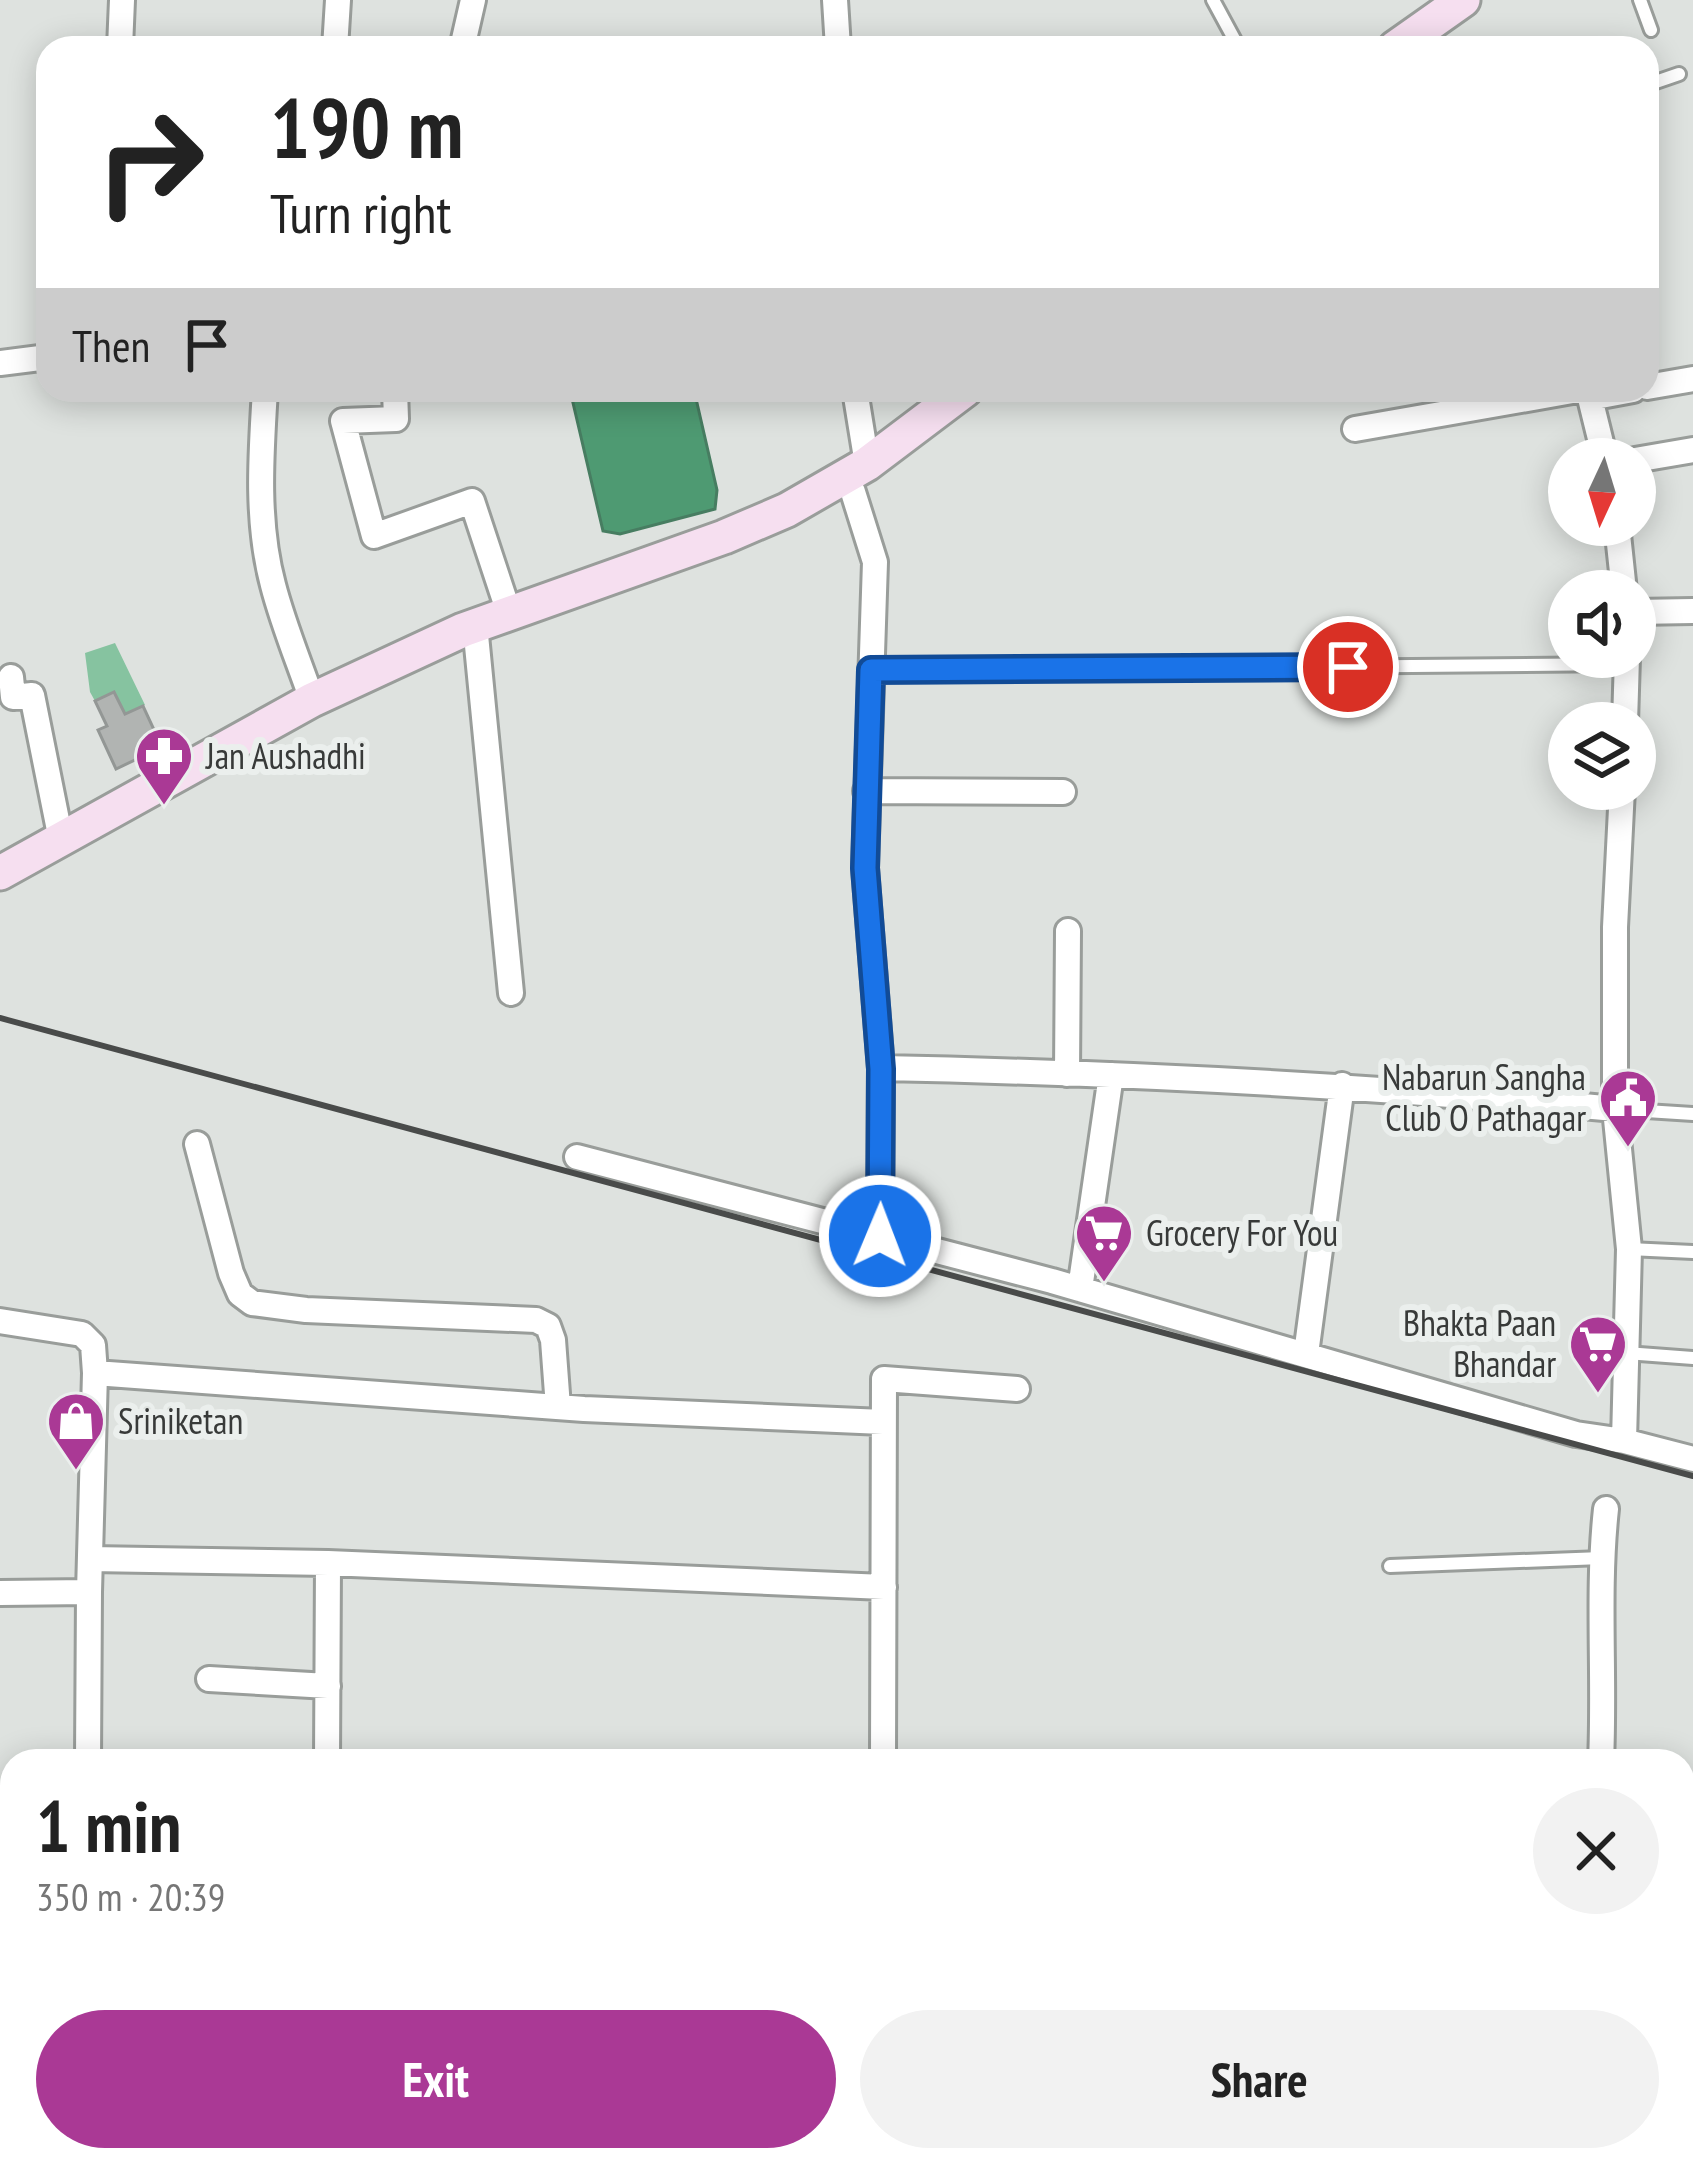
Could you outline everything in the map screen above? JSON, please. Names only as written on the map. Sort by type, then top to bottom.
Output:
[{"type":"street","points":[[120,36],[122,0]]},
{"type":"street","points":[[336,36],[338,0]]},
{"type":"street","points":[[465,36],[473,0]]},
{"type":"street","points":[[835,0],[837,36]]},
{"type":"street","points":[[1413,36],[1463,0]]},
{"type":"street","points":[[0,363],[36,359]]},
{"type":"street","points":[[1659,385],[1693,379]]},
{"type":"street","points":[[264,402],[261,470],[272,584],[312,700]]},
{"type":"street","points":[[395,402],[396,418],[343,421],[374,536],[472,501],[509,613]]},
{"type":"street","points":[[855,402],[853,492],[875,562],[865,868],[881,1069],[880,1236]]},
{"type":"street","points":[[0,873],[312,700],[475,625],[787,510],[856,470],[949,402]]},
{"type":"street","points":[[1354,429],[1528,402]]},
{"type":"street","points":[[1589,402],[1599,438]]},
{"type":"street","points":[[1656,456],[1693,450]]},
{"type":"street","points":[[1656,611],[1693,611]]},
{"type":"street","points":[[475,625],[512,993]]},
{"type":"street","points":[[11,676],[13,697],[32,695],[61,841]]},
{"type":"street","points":[[866,791],[1064,792]]},
{"type":"street","points":[[1621,810],[1615,927],[1616,1109],[1629,1250],[1624,1441]]},
{"type":"street","points":[[1067,1074],[1068,932]]},
{"type":"street","points":[[881,1069],[1342,1085],[1616,1109]]},
{"type":"street","points":[[1080,1289],[1111,1076]]},
{"type":"street","points":[[1306,1354],[1342,1085]]},
{"type":"street","points":[[197,1144],[231,1274],[240,1294],[252,1303],[536,1321],[548,1327],[553,1340],[558,1407]]},
{"type":"street","points":[[577,1157],[1080,1289],[1576,1434],[1693,1460]]},
{"type":"street","points":[[0,1321],[82,1334],[93,1345],[88,1749]]},
{"type":"street","points":[[95,1373],[558,1407],[883,1422]]},
{"type":"street","points":[[883,1749],[884,1379],[1017,1389]]},
{"type":"street","points":[[1601,1749],[1606,1509]]},
{"type":"street","points":[[90,1559],[328,1563],[884,1587]]},
{"type":"street","points":[[327,1749],[328,1563]]},
{"type":"street","points":[[0,1593],[88,1592]]},
{"type":"street","points":[[209,1678],[328,1687]]},
{"type":"lane","points":[[1213,0],[1232,36]]},
{"type":"lane","points":[[1640,0],[1651,30]]},
{"type":"lane","points":[[1659,81],[1679,74]]},
{"type":"lane","points":[[871,670],[1548,662]]},
{"type":"lane","points":[[1616,1109],[1693,1114]]},
{"type":"lane","points":[[1629,1250],[1693,1252]]},
{"type":"lane","points":[[1626,1353],[1693,1358]]},
{"type":"lane","points":[[1390,1566],[1603,1558]]},
{"type":"shaded area","points":[[573,402],[697,402],[717,490],[715,509],[620,534],[603,531]]},
{"type":"shaded area","points":[[115,643],[145,705],[125,714],[114,692],[95,701],[90,692],[85,653]]},
{"type":"building","points":[[114,692],[125,714],[143,706],[162,747],[116,769],[98,730],[107,726],[95,701]]},
{"type":"railway","points":[[0,1018],[1693,1476]]},
{"type":"place","name":"Jan Aushadhi","points":[[164,807]]},
{"type":"place","name":"Nabarun Sangha Club O Pathagar","points":[[1628,1149]]},
{"type":"place","name":"Grocery For You","points":[[1104,1284]]},
{"type":"place","name":"Bhakta Paan Bhandar","points":[[1598,1395]]},
{"type":"place","name":"Sriniketan","points":[[76,1472]]},
{"type":"route","points":[[880,1236],[881,1069],[865,868],[871,670],[1348,667]]}]
